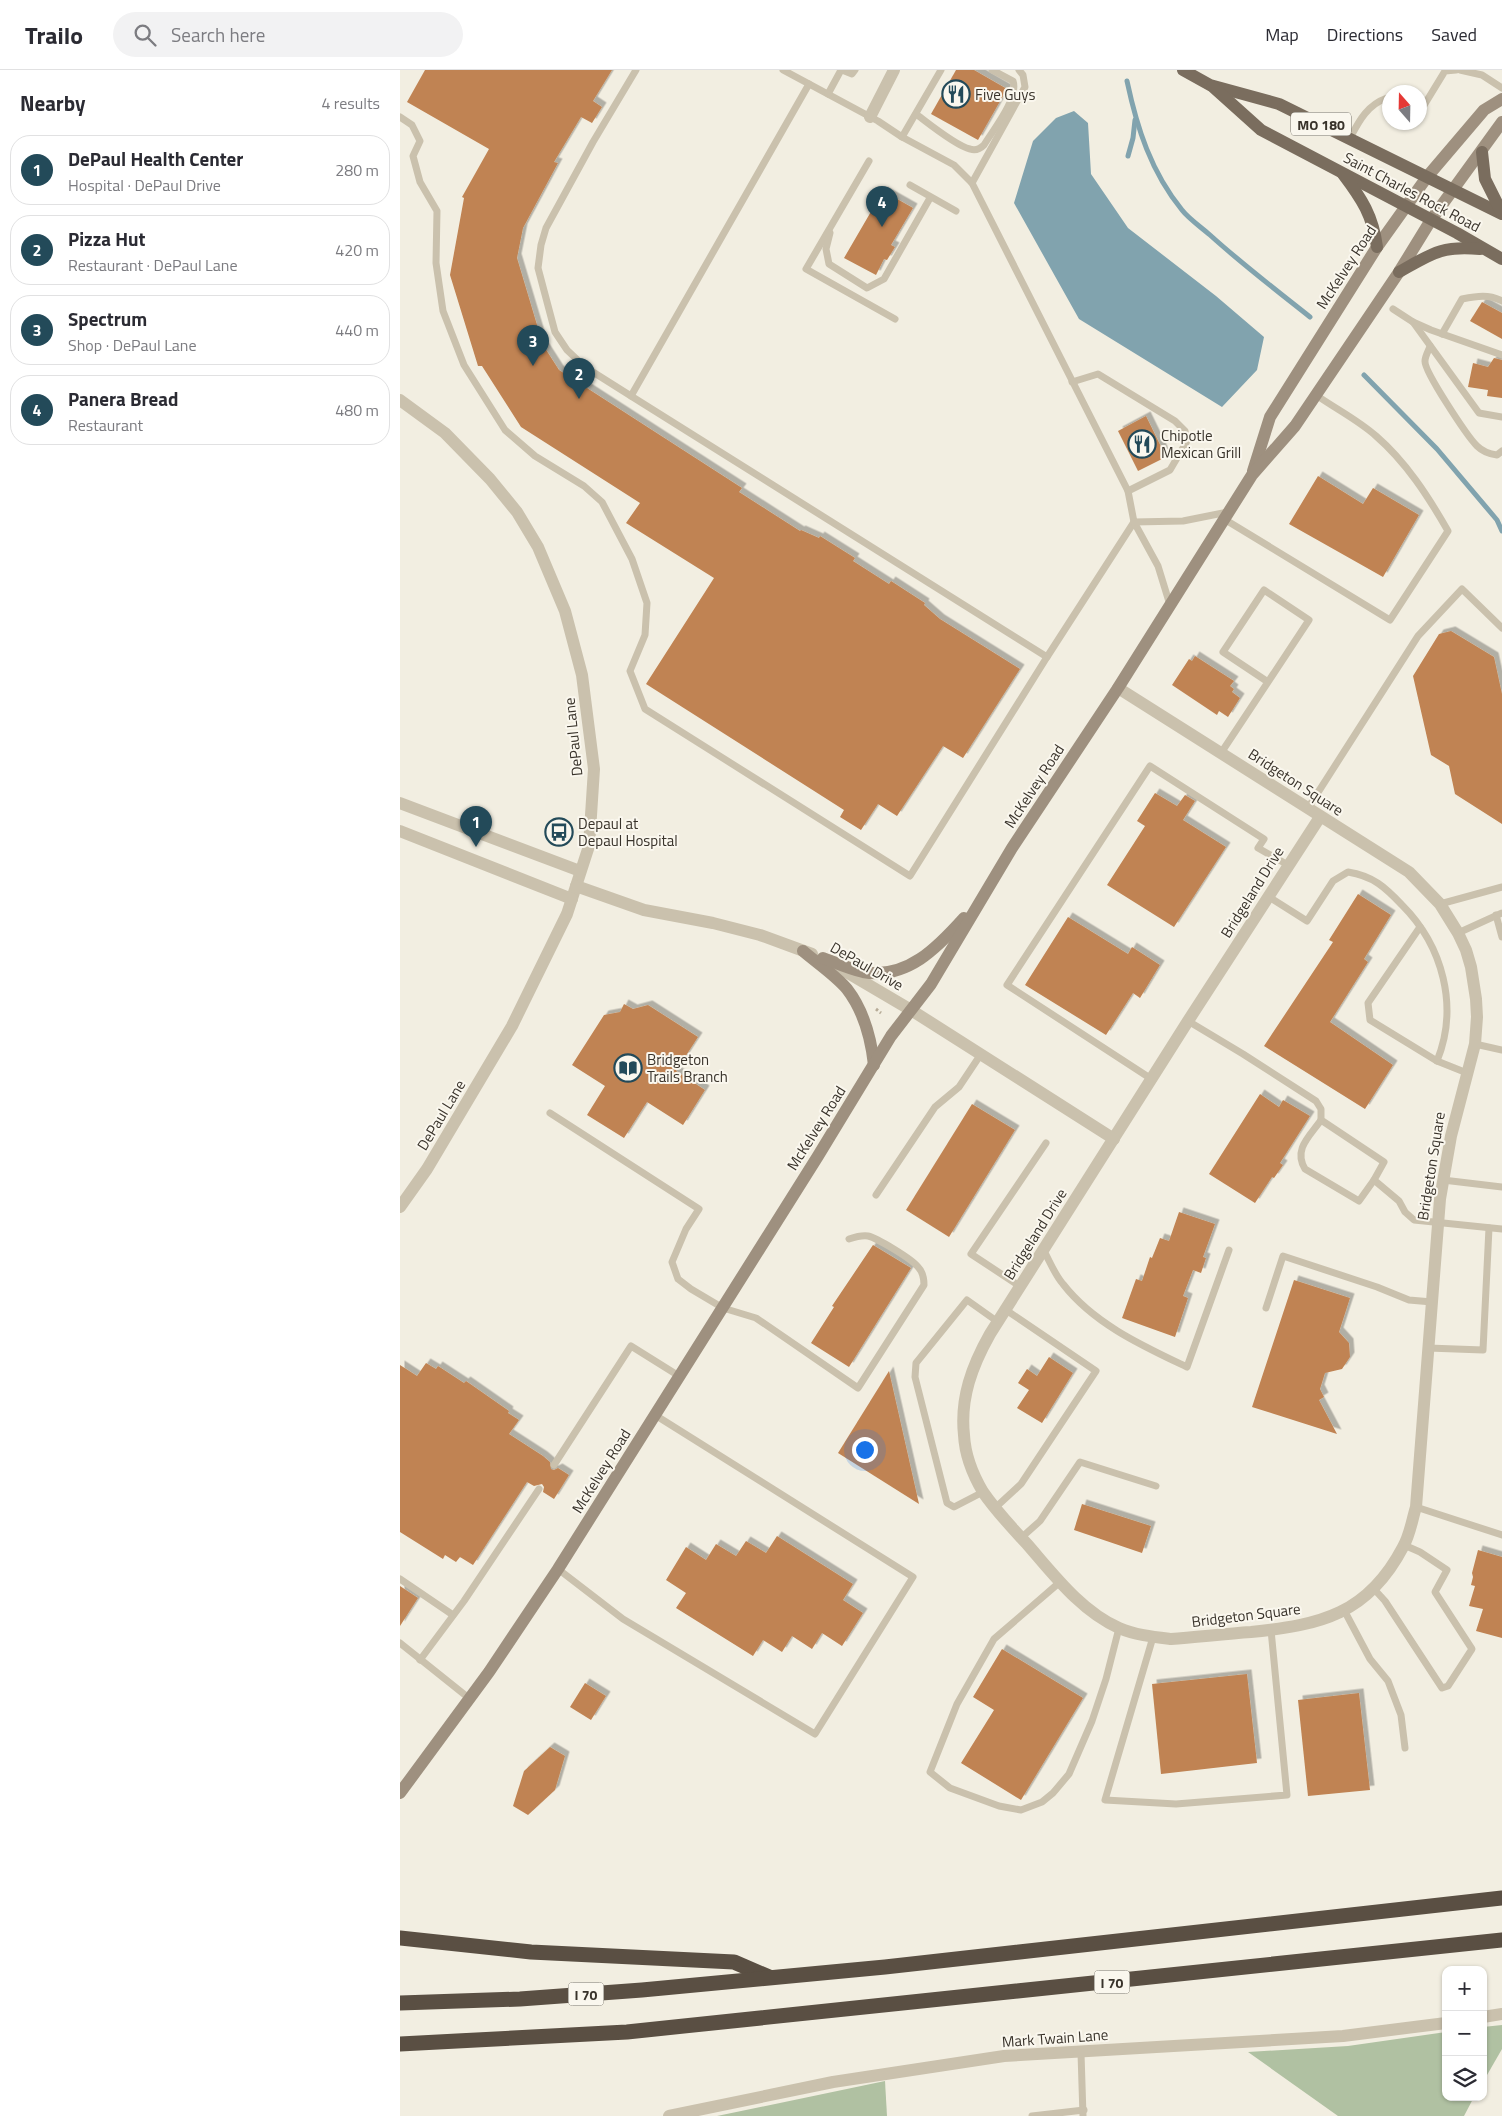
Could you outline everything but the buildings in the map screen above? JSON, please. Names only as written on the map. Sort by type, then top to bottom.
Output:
[{"type":"highway","name":"I 70","points":[[400,2003],[520,1999],[771,1978],[1502,1898]]},
{"type":"highway","points":[[400,1938],[531,1952],[734,1962],[771,1978]]},
{"type":"highway","name":"I 70","points":[[400,2044],[628,2032],[1502,1940]]},
{"type":"main road","name":"Saint Charles Rock Road","points":[[1183,70],[1210,84],[1278,104],[1502,214]]},
{"type":"main road","name":"Saint Charles Rock Road","points":[[1210,84],[1261,130],[1502,259]]},
{"type":"main road","points":[[1482,152],[1485,179],[1502,214]]},
{"type":"main road","points":[[1342,172],[1366,209],[1374,226],[1377,247]]},
{"type":"main road","points":[[1399,272],[1445,249],[1457,247],[1487,250]]},
{"type":"street","points":[[870,117],[894,70]]},
{"type":"street","name":"McKelvey Road","points":[[1252,475],[1270,417],[1377,247],[1427,176],[1484,110],[1502,99]]},
{"type":"street","name":"McKelvey Road","points":[[400,1793],[470,1699],[558,1569],[723,1308],[891,1036],[931,984],[1012,848],[1118,688],[1252,475],[1295,426],[1399,272],[1431,220],[1502,122]]},
{"type":"street","name":"DePaul Lane","points":[[400,400],[445,433],[490,479],[517,512],[538,547],[565,611],[582,675],[594,769],[589,846],[568,914],[512,1026],[427,1169],[400,1206]]},
{"type":"street","name":"Bridgeton Square","points":[[1118,688],[1409,872],[1440,904],[1458,933],[1468,958],[1474,983],[1477,1017],[1475,1044],[1455,1117],[1443,1180],[1416,1507],[1404,1545],[1390,1570],[1374,1589],[1344,1610],[1310,1624],[1271,1630],[1170,1639],[1153,1637]]},
{"type":"street","points":[[400,803],[580,871]]},
{"type":"street","name":"Bridgeland Drive","points":[[1153,1637],[1119,1628],[1091,1611],[1060,1582],[983,1492],[970,1466],[964,1436],[964,1406],[970,1375],[998,1322],[1153,1080],[1188,1021],[1320,817]]},
{"type":"street","name":"DePaul Drive","points":[[400,832],[574,892],[644,910],[760,934],[823,958],[982,1054],[1114,1139]]},
{"type":"street","points":[[823,958],[864,972],[886,973],[914,964],[935,949],[981,900]]},
{"type":"street","points":[[803,951],[846,989],[856,1004],[871,1043],[874,1065]]},
{"type":"street","points":[[1487,2016],[1502,2014]]},
{"type":"street","name":"Mark Twain Lane","points":[[670,2116],[833,2082],[1004,2056],[1081,2053],[1343,2036],[1442,2024]]},
{"type":"lane","points":[[636,70],[583,159],[546,228],[538,259],[540,278],[551,318],[556,332],[567,350],[586,367],[630,396],[1047,657]]},
{"type":"lane","points":[[783,70],[954,165],[972,183],[1128,491],[1134,522],[1158,566],[1170,606]]},
{"type":"lane","points":[[828,94],[841,70],[852,74],[854,70]]},
{"type":"lane","points":[[902,137],[941,70]]},
{"type":"lane","points":[[916,114],[958,144],[970,149],[978,149],[984,145],[1013,98],[1015,87],[1013,81],[992,70]]},
{"type":"lane","points":[[972,183],[1025,87],[1023,75],[1019,70]]},
{"type":"lane","points":[[1427,100],[1445,71],[1458,70],[1482,76],[1502,88]]},
{"type":"lane","points":[[630,396],[809,84]]},
{"type":"lane","points":[[1350,138],[1366,111],[1382,100]]},
{"type":"lane","points":[[400,117],[412,125],[420,141],[413,156],[420,182],[437,211],[436,262],[443,311],[464,364],[505,430],[535,456],[584,486],[602,502],[632,559],[647,603],[645,634],[630,671],[645,709],[910,876],[1134,522]]},
{"type":"lane","points":[[869,161],[806,270],[895,319]]},
{"type":"lane","points":[[910,185],[956,211]]},
{"type":"lane","points":[[832,226],[826,249],[829,264],[867,288],[884,279],[930,198]]},
{"type":"lane","points":[[1442,334],[1462,299],[1481,295],[1502,301]]},
{"type":"lane","points":[[1393,309],[1413,322],[1442,334],[1502,354]]},
{"type":"lane","points":[[1413,322],[1479,414],[1502,417]]},
{"type":"lane","points":[[1430,346],[1425,361],[1428,371],[1456,416],[1477,446],[1487,453],[1497,455],[1502,451]]},
{"type":"lane","points":[[1072,382],[1098,374],[1175,421],[1185,431],[1187,441],[1170,470],[1128,491]]},
{"type":"lane","points":[[1134,522],[1182,521],[1227,515],[1390,620],[1448,530],[1431,501],[1396,455],[1375,435],[1316,395]]},
{"type":"lane","points":[[1308,808],[1418,636],[1462,589],[1502,628]]},
{"type":"lane","points":[[1221,753],[1268,682],[1308,620],[1264,590],[1223,652],[1268,682]]},
{"type":"lane","points":[[1153,1080],[1007,985],[1150,766],[1264,839],[1258,848],[1288,865]]},
{"type":"lane","points":[[1269,897],[1307,921],[1333,881],[1348,872],[1365,875],[1387,888],[1410,912],[1431,941],[1441,967],[1446,993],[1447,1030],[1437,1061]]},
{"type":"lane","points":[[1440,904],[1502,887]]},
{"type":"lane","points":[[1458,933],[1499,914],[1502,937]]},
{"type":"lane","points":[[1420,927],[1368,1003],[1370,1020],[1437,1061],[1467,1073]]},
{"type":"lane","points":[[1188,1021],[1244,1054],[1316,1101],[1321,1109],[1322,1120],[1300,1150],[1300,1160],[1305,1168],[1359,1201],[1384,1162],[1322,1120]]},
{"type":"lane","points":[[1475,1044],[1502,1050]]},
{"type":"lane","points":[[876,1195],[935,1107],[959,1087],[982,1054]]},
{"type":"lane","points":[[550,1114],[699,1209],[686,1229],[672,1262],[678,1279],[723,1308],[756,1318],[858,1388],[924,1285],[919,1267],[909,1258],[869,1236],[858,1236],[849,1239]]},
{"type":"lane","points":[[1021,1287],[971,1254],[1046,1143]]},
{"type":"lane","points":[[1374,1180],[1399,1201],[1405,1212],[1414,1220],[1502,1229]]},
{"type":"lane","points":[[1443,1180],[1502,1188]]},
{"type":"lane","points":[[1428,1348],[1483,1350],[1489,1228]]},
{"type":"lane","points":[[1044,1251],[1063,1284],[1082,1306],[1131,1340],[1187,1367],[1230,1250]]},
{"type":"lane","points":[[1266,1308],[1283,1256],[1377,1287],[1409,1300],[1432,1302]]},
{"type":"lane","points":[[983,1492],[954,1507],[947,1503],[915,1376],[916,1363],[966,1300],[998,1322]]},
{"type":"lane","points":[[996,1508],[1021,1484],[1096,1371],[1006,1310]]},
{"type":"lane","points":[[554,1465],[631,1346],[679,1376]]},
{"type":"lane","points":[[558,1569],[623,1619],[815,1734],[914,1577],[655,1415]]},
{"type":"lane","points":[[1021,1538],[1040,1520],[1080,1462],[1156,1486]]},
{"type":"lane","points":[[420,1660],[539,1489]]},
{"type":"lane","points":[[1416,1507],[1502,1535]]},
{"type":"lane","points":[[1374,1589],[1386,1601],[1442,1688],[1448,1686],[1472,1649],[1435,1592],[1447,1570],[1420,1552],[1404,1545]]},
{"type":"lane","points":[[400,1579],[453,1615]]},
{"type":"lane","points":[[1060,1582],[994,1639],[957,1704],[930,1772],[950,1788],[999,1806],[1021,1810],[1042,1802],[1053,1793],[1069,1774],[1092,1721],[1106,1679],[1119,1628]]},
{"type":"lane","points":[[1344,1610],[1370,1659],[1388,1681],[1401,1715],[1404,1748]]},
{"type":"lane","points":[[1153,1637],[1106,1800],[1176,1804],[1288,1795],[1271,1630]]},
{"type":"lane","points":[[400,1644],[470,1699]]},
{"type":"lane","points":[[1032,2116],[1084,2113],[1081,2053]]},
{"type":"path","points":[[876,1009],[881,1013]]},
{"type":"green space","points":[[1502,2025],[1502,2049],[1487,2075],[1487,2056],[1487,2027]]},
{"type":"green space","points":[[1442,2033],[1442,2101],[1472,2101],[1464,2116],[1338,2116],[1248,2052],[1348,2046]]},
{"type":"green space","points":[[885,2081],[887,2116],[717,2116]]},
{"type":"water","points":[[1074,111],[1088,123],[1091,174],[1128,228],[1216,296],[1264,337],[1257,370],[1222,407],[1079,319],[1014,203],[1033,141],[1056,118]]},
{"type":"waterway","points":[[1127,81],[1135,116],[1147,149],[1162,180],[1182,210],[1259,277],[1310,317]]},
{"type":"waterway","points":[[1128,156],[1135,120]]},
{"type":"waterway","points":[[1364,375],[1437,449],[1497,520],[1502,531]]},
{"type":"place","name":"Five Guys","points":[[956,94]]},
{"type":"place","name":"Panera Bread","points":[[882,227]]},
{"type":"place","name":"Spectrum","points":[[533,366]]},
{"type":"place","name":"Pizza Hut","points":[[579,399]]},
{"type":"place","name":"Chipotle Mexican Grill","points":[[1142,444]]},
{"type":"place","name":"Depaul at Depaul Hospital","points":[[559,832]]},
{"type":"place","name":"DePaul Health Center","points":[[476,847]]},
{"type":"place","name":"Bridgeton Trails Branch","points":[[628,1068]]}]
